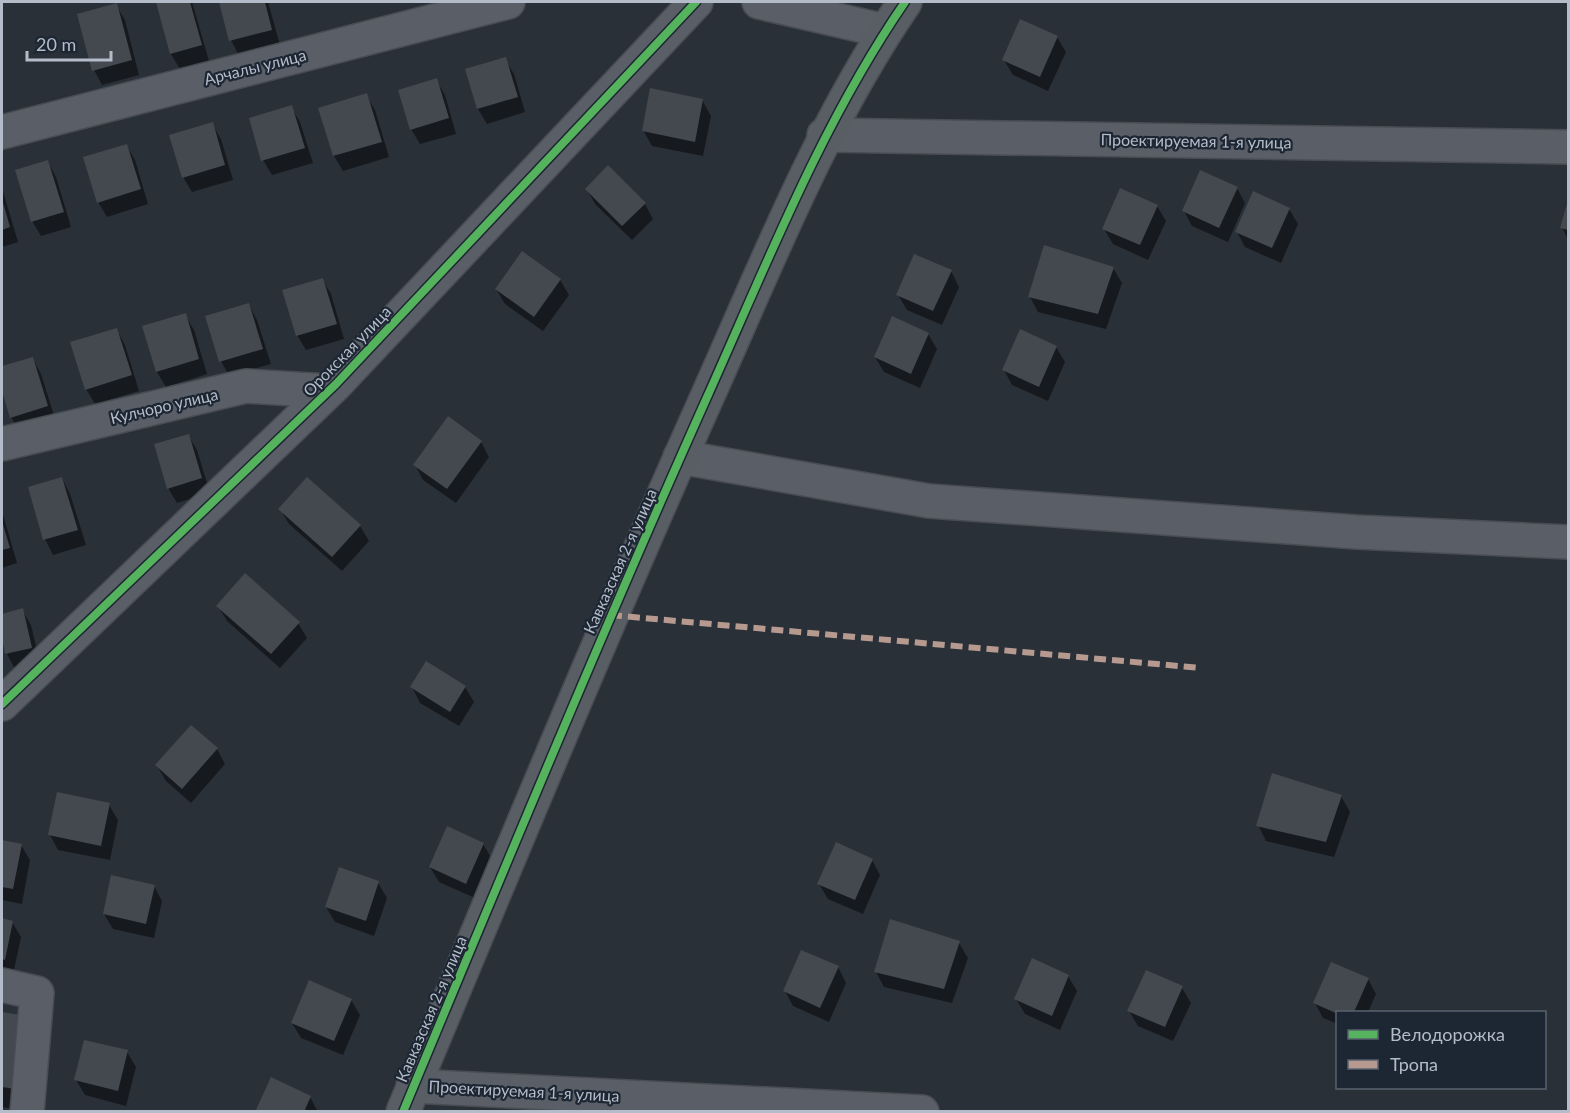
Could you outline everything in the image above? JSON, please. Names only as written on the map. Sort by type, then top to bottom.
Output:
[{"type":"street","name":"Арчалы улица","points":[[2,132],[508,2]]},
{"type":"street","name":"Орокская улица","points":[[2,704],[328,391],[696,2]]},
{"type":"street","points":[[759,2],[885,31],[905,2]]},
{"type":"street","name":"Кавказская 2-я улица","points":[[408,1099],[610,615],[824,135],[885,31]]},
{"type":"street","name":"Проектируемая 1-я улица","points":[[824,135],[1569,147]]},
{"type":"street","name":"Кулчоро улица","points":[[2,444],[246,386],[328,391]]},
{"type":"street","points":[[680,458],[929,501],[1356,532],[1569,542]]},
{"type":"street","points":[[2,985],[37,993],[27,1112]]},
{"type":"street","name":"Проектируемая 1-я улица","points":[[408,1099],[922,1112]]},
{"type":"building","points":[[156,2],[190,2],[202,45],[170,54]]},
{"type":"building","points":[[219,2],[265,2],[272,30],[229,41]]},
{"type":"building","points":[[117,3],[132,60],[92,71],[77,14]]},
{"type":"building","points":[[1020,19],[1058,36],[1040,77],[1002,60]]},
{"type":"building","points":[[506,57],[518,97],[477,109],[465,69]]},
{"type":"building","points":[[437,78],[449,118],[410,130],[398,90]]},
{"type":"building","points":[[650,88],[703,99],[695,142],[642,131]]},
{"type":"building","points":[[367,93],[382,142],[333,156],[318,108]]},
{"type":"building","points":[[292,105],[305,148],[261,161],[249,118]]},
{"type":"building","points":[[213,122],[225,165],[182,178],[169,135]]},
{"type":"building","points":[[127,144],[141,189],[97,203],[83,157]]},
{"type":"building","points":[[48,160],[64,212],[31,222],[15,170]]},
{"type":"building","points":[[608,165],[646,203],[622,226],[585,189]]},
{"type":"building","points":[[1200,170],[1238,187],[1219,228],[1182,211]]},
{"type":"building","points":[[1120,188],[1158,205],[1140,245],[1102,229]]},
{"type":"building","points":[[1253,191],[1290,208],[1272,248],[1235,232]]},
{"type":"building","points":[[2,199],[10,227],[2,230]]},
{"type":"building","points":[[1568,201],[1568,230],[1560,228]]},
{"type":"building","points":[[1044,245],[1114,267],[1098,314],[1028,297]]},
{"type":"building","points":[[522,251],[561,279],[534,317],[495,289]]},
{"type":"building","points":[[914,254],[952,270],[933,311],[896,295]]},
{"type":"building","points":[[323,278],[337,324],[296,336],[282,290]]},
{"type":"building","points":[[249,303],[263,349],[219,362],[205,316]]},
{"type":"building","points":[[186,313],[199,359],[156,372],[142,326]]},
{"type":"building","points":[[892,316],[929,333],[911,374],[874,357]]},
{"type":"building","points":[[117,328],[132,375],[85,390],[70,342]]},
{"type":"building","points":[[1020,329],[1057,346],[1039,387],[1002,370]]},
{"type":"building","points":[[33,357],[48,406],[10,418],[2,391],[2,366]]},
{"type":"building","points":[[448,416],[482,441],[447,489],[413,465]]},
{"type":"building","points":[[189,434],[202,478],[167,489],[154,444]]},
{"type":"building","points":[[62,477],[78,530],[43,540],[28,487]]},
{"type":"building","points":[[307,477],[361,525],[332,557],[278,509]]},
{"type":"building","points":[[2,521],[10,548],[2,550]]},
{"type":"building","points":[[245,573],[300,622],[271,654],[216,606]]},
{"type":"building","points":[[23,608],[32,648],[5,654],[2,614]]},
{"type":"building","points":[[426,661],[466,686],[450,712],[410,687]]},
{"type":"building","points":[[191,725],[218,748],[182,789],[155,765]]},
{"type":"building","points":[[1272,773],[1342,795],[1326,842],[1256,826]]},
{"type":"building","points":[[57,792],[110,803],[101,846],[48,835]]},
{"type":"building","points":[[447,826],[484,843],[466,884],[429,867]]},
{"type":"building","points":[[2,840],[22,844],[13,889],[2,887]]},
{"type":"building","points":[[836,842],[873,859],[855,900],[817,884]]},
{"type":"building","points":[[339,867],[379,881],[366,921],[325,907]]},
{"type":"building","points":[[111,875],[155,885],[146,924],[103,914]]},
{"type":"building","points":[[2,918],[13,921],[5,960],[2,959]]},
{"type":"building","points":[[890,919],[960,941],[944,989],[874,972]]},
{"type":"building","points":[[801,950],[839,966],[820,1008],[783,991]]},
{"type":"building","points":[[1032,958],[1069,975],[1052,1016],[1014,999]]},
{"type":"building","points":[[1331,962],[1369,978],[1354,1011],[1336,1011],[1336,1013],[1313,1003]]},
{"type":"building","points":[[1146,970],[1183,986],[1165,1027],[1127,1011]]},
{"type":"building","points":[[309,980],[352,999],[334,1041],[291,1023]]},
{"type":"building","points":[[2,1012],[27,1016],[15,1089],[2,1087]]},
{"type":"building","points":[[84,1040],[128,1050],[118,1091],[74,1080]]},
{"type":"building","points":[[271,1077],[311,1096],[304,1112],[255,1112]]},
{"type":"marked path","points":[[610,615],[1201,668]]},
{"type":"cycle path","points":[[2,704],[336,384],[696,2]]},
{"type":"cycle path","points":[[403,1112],[591,663],[775,244],[822,144],[875,48],[905,2]]}]
